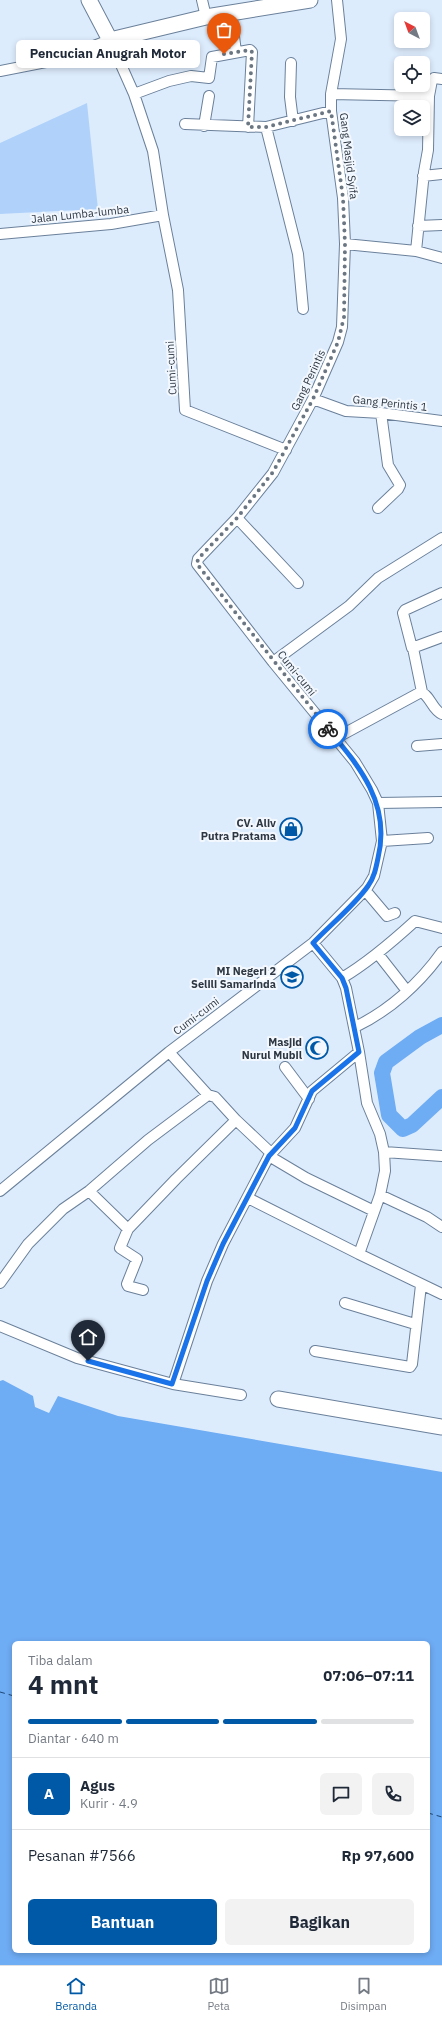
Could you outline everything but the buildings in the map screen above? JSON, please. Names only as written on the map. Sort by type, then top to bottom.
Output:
[{"type":"main road","points":[[89,0],[110,40],[206,17],[270,4],[310,0]]},
{"type":"main road","points":[[278,1399],[397,1421],[442,1427]]},
{"type":"street","points":[[202,0],[206,17]]},
{"type":"street","name":"Gang Masjid Syifa","points":[[337,0],[341,39],[331,94],[331,111],[343,198],[345,244],[344,317]]},
{"type":"street","points":[[231,13],[236,52]]},
{"type":"street","points":[[0,71],[56,60],[110,40],[134,94],[153,151],[163,215]]},
{"type":"street","points":[[134,94],[169,81],[191,76],[209,78],[212,57],[250,50],[252,52],[248,127]]},
{"type":"street","points":[[291,63],[290,97],[293,121]]},
{"type":"street","points":[[416,252],[423,176],[428,150],[429,96],[432,79],[442,79]]},
{"type":"street","points":[[331,94],[429,96]]},
{"type":"street","points":[[204,126],[209,96]]},
{"type":"street","points":[[185,124],[204,126],[266,127],[331,111]]},
{"type":"street","points":[[266,127],[298,254],[303,309]]},
{"type":"street","points":[[423,176],[442,174]]},
{"type":"street","name":"Jalan Lumba-lumba","points":[[0,234],[111,224],[163,215]]},
{"type":"street","name":"Cumi-cumi","points":[[0,1191],[169,1052],[313,943],[365,890],[374,876],[382,840],[378,803],[355,762],[197,566],[198,559],[237,518],[273,472],[286,450],[185,410],[178,290],[163,215]]},
{"type":"street","points":[[418,226],[442,225]]},
{"type":"street","points":[[345,244],[416,252],[442,258]]},
{"type":"street","name":"Gang Perintis","points":[[286,450],[313,399],[338,342],[344,317]]},
{"type":"street","name":"Gang Perintis 1","points":[[313,399],[346,411],[381,413],[442,421]]},
{"type":"street","points":[[378,508],[398,489],[400,485],[388,465],[381,413]]},
{"type":"street","points":[[237,518],[298,583]]},
{"type":"street","points":[[273,662],[349,606],[378,578],[442,538]]},
{"type":"street","points":[[442,593],[403,611],[413,648],[422,692],[438,712],[442,714]]},
{"type":"street","points":[[413,648],[442,637]]},
{"type":"street","points":[[336,738],[406,699],[422,692]]},
{"type":"street","points":[[417,746],[442,744]]},
{"type":"street","points":[[378,803],[442,802]]},
{"type":"street","points":[[382,840],[428,838]]},
{"type":"street","points":[[365,890],[387,916],[394,913]]},
{"type":"street","points":[[342,978],[378,954],[416,921],[442,928]]},
{"type":"street","points":[[313,943],[342,978],[346,988],[355,1027],[367,1103],[380,1134],[384,1152],[385,1171],[380,1195],[358,1254]]},
{"type":"street","points":[[355,1027],[386,1010],[407,991],[442,952]]},
{"type":"street","points":[[378,954],[407,991]]},
{"type":"street","points":[[169,1052],[208,1094],[215,1097],[270,1155],[306,1178],[374,1211]]},
{"type":"street","points":[[172,1384],[207,1281],[223,1244],[270,1155],[295,1128],[317,1086],[359,1052]]},
{"type":"street","points":[[285,1067],[309,1099]]},
{"type":"street","points":[[0,1283],[28,1244],[63,1209],[89,1191],[148,1140],[208,1094]]},
{"type":"street","points":[[143,1290],[128,1286],[127,1284],[137,1259],[120,1248],[128,1229],[176,1178],[236,1120]]},
{"type":"street","points":[[384,1152],[442,1156]]},
{"type":"street","points":[[89,1191],[128,1229]]},
{"type":"street","points":[[380,1195],[427,1217],[442,1227]]},
{"type":"street","points":[[248,1198],[358,1254],[442,1294]]},
{"type":"street","points":[[315,1351],[410,1367],[412,1364],[415,1324],[421,1285]]},
{"type":"street","points":[[345,1304],[415,1324]]},
{"type":"street","points":[[0,1326],[77,1358],[172,1384],[241,1395]]},
{"type":"shaded area","points":[[87,103],[98,209],[0,214],[0,143]]},
{"type":"water","points":[[3,1380],[33,1396],[35,1407],[49,1413],[58,1396],[118,1416],[442,1472],[442,1965],[0,1965],[0,1381]]},
{"type":"waterway","points":[[442,1025],[420,1037],[386,1062],[382,1073],[389,1115],[403,1129],[412,1125],[442,1097]]},
{"type":"ferry route","points":[[0,1692],[12,1695]]},
{"type":"ferry route","points":[[430,1814],[442,1817]]},
{"type":"way so far","points":[[224,54],[250,50],[252,52],[248,127],[266,127],[331,111],[343,198],[345,244],[343,296],[344,317],[338,342],[313,399],[286,450],[273,472],[237,518],[198,559],[197,566],[254,639],[328,729]]},
{"type":"place","name":"Pencucian Anugrah Motor","points":[[224,54]]},
{"type":"place","name":"CV. Aliv Putra Pratama","points":[[291,829]]},
{"type":"place","name":"MI Negeri 2 Selili Samarinda","points":[[292,977]]},
{"type":"place","name":"Masjid Nurul Mubil","points":[[317,1048]]},
{"type":"route","points":[[88,1361],[172,1384],[207,1281],[223,1244],[269,1156],[295,1128],[312,1091],[359,1052],[355,1027],[346,988],[342,978],[313,943],[367,888],[374,876],[382,840],[378,803],[372,790],[355,762],[328,729]]}]
